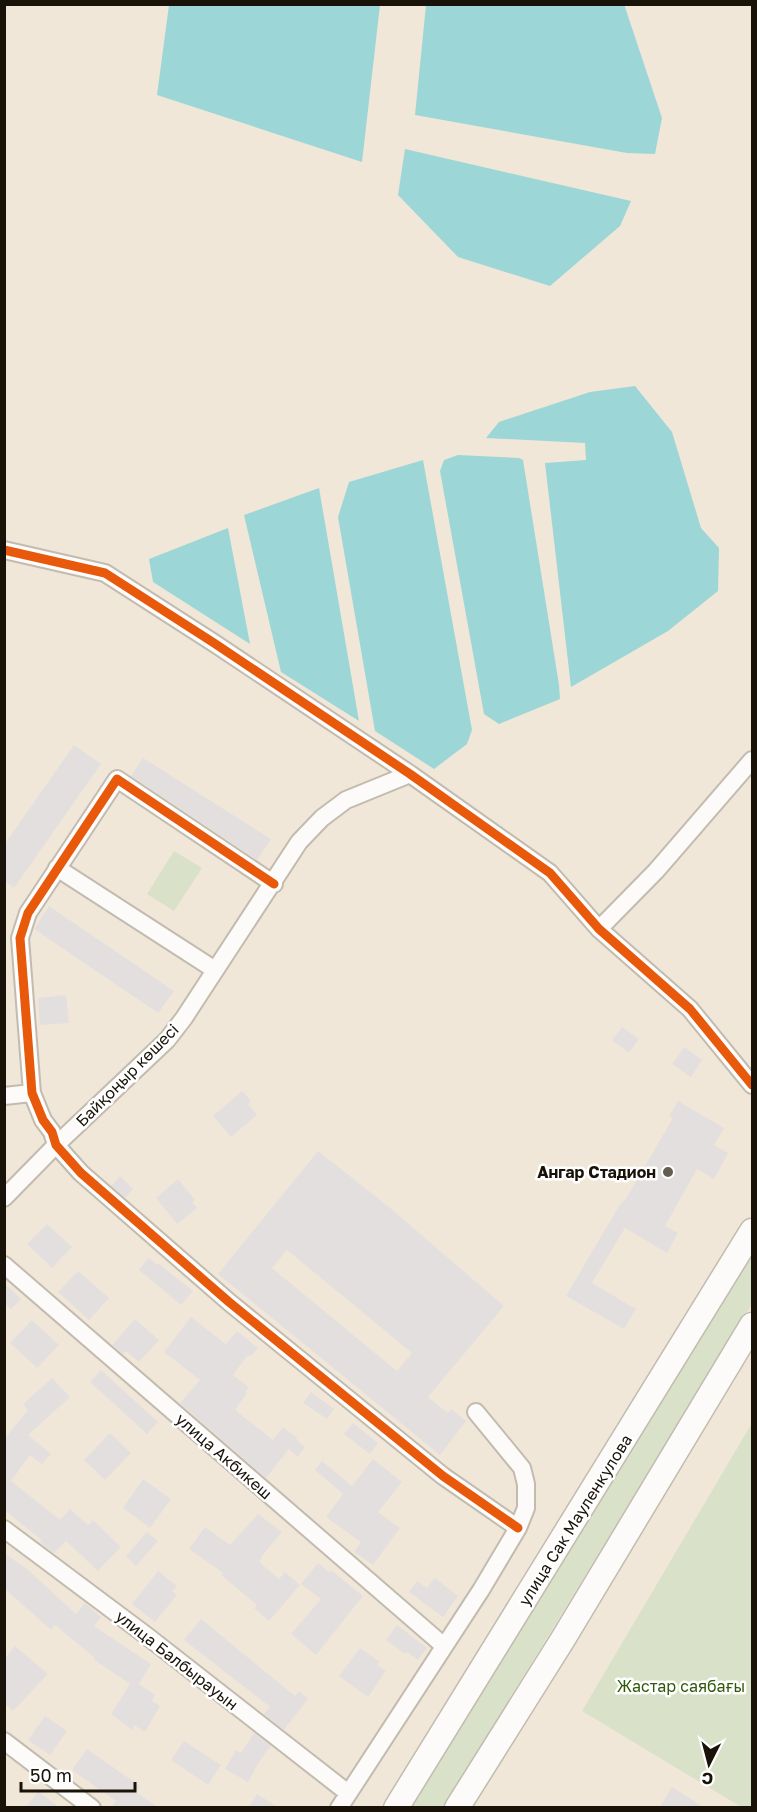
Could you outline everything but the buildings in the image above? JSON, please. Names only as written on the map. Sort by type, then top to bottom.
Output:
[{"type":"main road","name":"улица Сак Мауленкулова","points":[[396,1808],[753,1231]]},
{"type":"main road","points":[[457,1808],[753,1325]]},
{"type":"street","points":[[4,550],[105,573],[410,774],[550,873],[599,929],[690,1009],[753,1085]]},
{"type":"street","points":[[599,929],[656,871],[753,760]]},
{"type":"street","name":"Байқоңыр көшесі","points":[[4,1198],[166,1040],[184,1018],[274,884],[299,842],[322,818],[346,800],[410,774]]},
{"type":"street","points":[[274,884],[117,779],[28,913],[20,938],[32,1093],[43,1120],[52,1132],[56,1145],[81,1173],[229,1302],[443,1476],[519,1528]]},
{"type":"street","points":[[57,868],[215,970]]},
{"type":"street","points":[[4,1096],[32,1093]]},
{"type":"street","name":"улица Акбикеш","points":[[4,1266],[444,1646]]},
{"type":"street","points":[[339,1808],[519,1528],[526,1508],[526,1484],[522,1468],[476,1412]]},
{"type":"street","name":"улица Балбырауын","points":[[4,1529],[147,1636],[348,1793]]},
{"type":"street","points":[[4,1741],[92,1808]]},
{"type":"green space","points":[[174,851],[202,868],[174,911],[147,894]]},
{"type":"green space","points":[[752,1248],[752,1304],[443,1807],[409,1808]]},
{"type":"green space","name":"Жастар саябағы","points":[[752,1423],[752,1807],[743,1808],[582,1711]]},
{"type":"water","points":[[624,4],[662,118],[655,154],[627,153],[415,115],[426,5]]},
{"type":"water","points":[[169,5],[380,5],[362,162],[157,95]]},
{"type":"water","points":[[405,149],[631,201],[620,226],[550,286],[458,257],[398,195]]},
{"type":"water","points":[[635,386],[672,432],[701,528],[719,548],[718,591],[668,631],[571,687],[545,463],[586,460],[585,443],[486,438],[499,422],[590,392]]},
{"type":"water","points":[[458,455],[523,460],[559,685],[560,699],[499,724],[484,714],[440,471],[444,460]]},
{"type":"water","points":[[423,460],[472,730],[467,744],[434,769],[375,731],[338,517],[349,482]]},
{"type":"water","points":[[319,488],[359,721],[281,672],[244,515]]},
{"type":"water","points":[[228,528],[250,644],[153,582],[149,559]]},
{"type":"cycle path","points":[[4,550],[105,573],[410,774],[550,873],[599,929],[690,1009],[752,1085]]},
{"type":"cycle path","points":[[274,884],[117,779],[28,913],[20,938],[32,1093],[43,1120],[52,1132],[56,1145],[81,1173],[229,1302],[443,1476],[518,1528]]},
{"type":"place","name":"Ангар Стадион","points":[[668,1172]]}]
